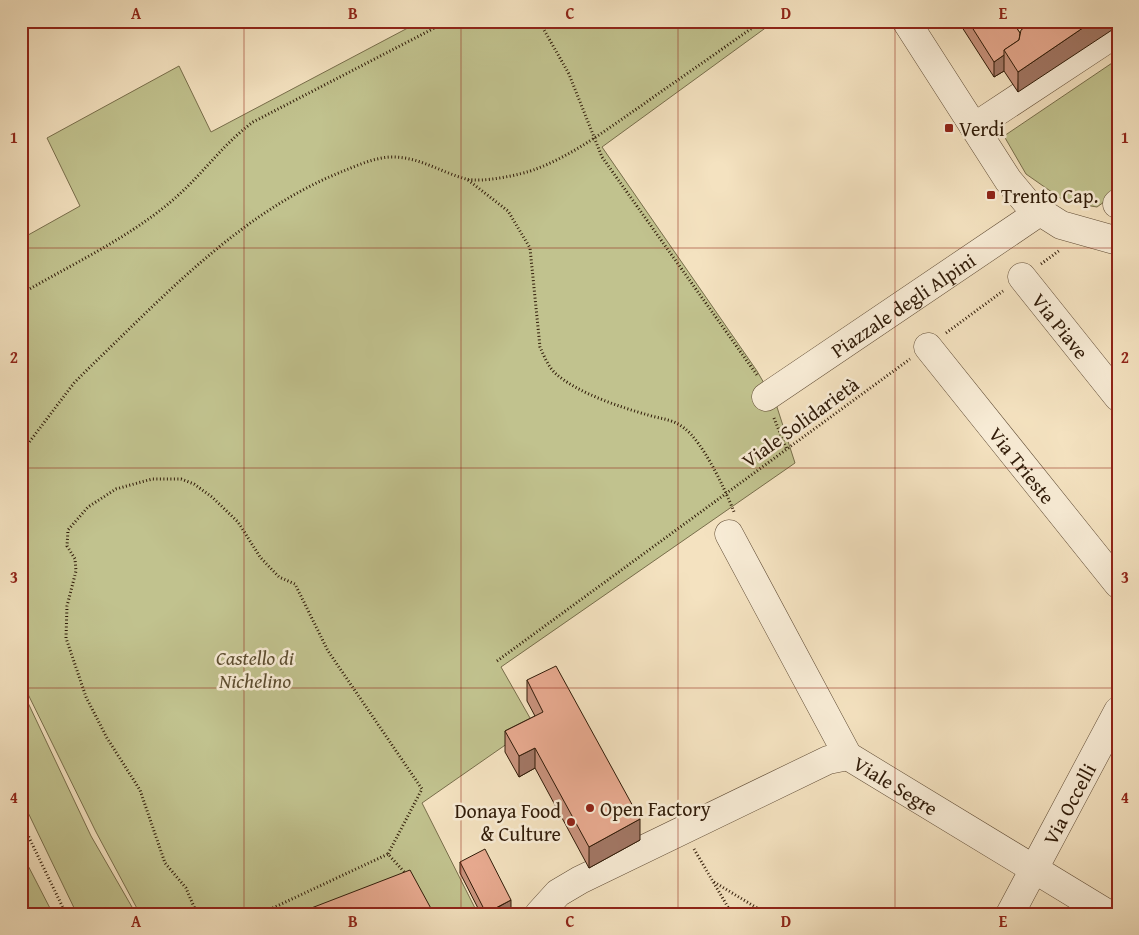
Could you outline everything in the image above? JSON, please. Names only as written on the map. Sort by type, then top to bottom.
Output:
[{"type":"street","points":[[906,21],[1008,180],[1028,204],[1038,213],[1061,226],[1118,241]]},
{"type":"street","points":[[974,127],[1118,32]]},
{"type":"street","name":"Piazzale degli Alpini","points":[[761,385],[1038,213]]},
{"type":"street","name":"Via Piave","points":[[1022,277],[1118,397]]},
{"type":"street","name":"Via Trieste","points":[[928,347],[1118,584]]},
{"type":"street","name":"Viale Segre","points":[[729,534],[848,756],[1108,914]]},
{"type":"street","name":"Via Occelli","points":[[1010,914],[1118,711]]},
{"type":"street","points":[[539,914],[558,893],[580,880],[828,760],[848,756]]},
{"type":"path","points":[[21,294],[157,214],[186,188],[232,138],[253,122],[448,21]]},
{"type":"path","points":[[540,21],[569,74],[594,138],[613,174],[761,385]]},
{"type":"path","points":[[467,180],[510,175],[536,169],[594,138],[762,21]]},
{"type":"path","points":[[21,453],[74,383],[235,235],[286,199],[317,182],[375,160],[390,157],[405,158],[426,163],[467,180],[508,211],[530,248],[540,346],[546,360],[555,373],[588,393],[615,405],[672,420],[685,428],[695,440],[727,494],[735,515],[729,534]]},
{"type":"path","name":"Viale Solidarietà","points":[[497,661],[1083,233]]},
{"type":"path","points":[[197,914],[186,888],[166,863],[140,790],[107,738],[86,697],[66,638],[67,606],[76,572],[75,558],[67,546],[68,530],[88,507],[116,488],[152,479],[181,479],[194,484],[212,497],[238,522],[260,557],[279,577],[295,584],[328,651],[422,789],[388,854],[260,914]]},
{"type":"path","points":[[21,821],[66,914]]},
{"type":"path","points":[[683,830],[732,914]]},
{"type":"path","points":[[388,854],[409,878]]},
{"type":"path","points":[[714,881],[766,914]]},
{"type":"green space","name":"Castello di Nichelino","points":[[421,21],[775,21],[602,147],[757,371],[776,404],[795,463],[501,667],[534,725],[422,803],[478,914],[140,914],[96,832],[21,680],[21,239],[80,206],[47,138],[179,66],[211,132]]},
{"type":"green space","points":[[1118,59],[1118,192],[1097,207],[1066,202],[1026,174],[1004,136]]},
{"type":"green space","points":[[21,688],[91,836],[136,914],[77,914],[21,798]]},
{"type":"green space","points":[[21,852],[53,914],[21,914]]},
{"type":"building","points":[[968,21],[1012,21],[1020,33],[1019,40],[1004,50],[1004,55],[994,62]]},
{"type":"building","points":[[1034,21],[1093,21],[1018,72],[1004,50],[1019,40],[1021,30]]},
{"type":"building","name":"Open Factory","points":[[556,666],[640,819],[589,847],[535,748],[519,756],[505,731],[543,712],[527,680]]},
{"type":"building","points":[[485,849],[511,900],[486,913],[460,862]]},
{"type":"building","points":[[410,870],[434,914],[301,914],[301,912]]},
{"type":"place","name":"Verdi","points":[[949,128]]},
{"type":"place","name":"Trento Cap.","points":[[991,195]]},
{"type":"place","name":"Open Factory","points":[[590,808]]},
{"type":"place","name":"Donaya Food & Culture","points":[[571,822]]}]
